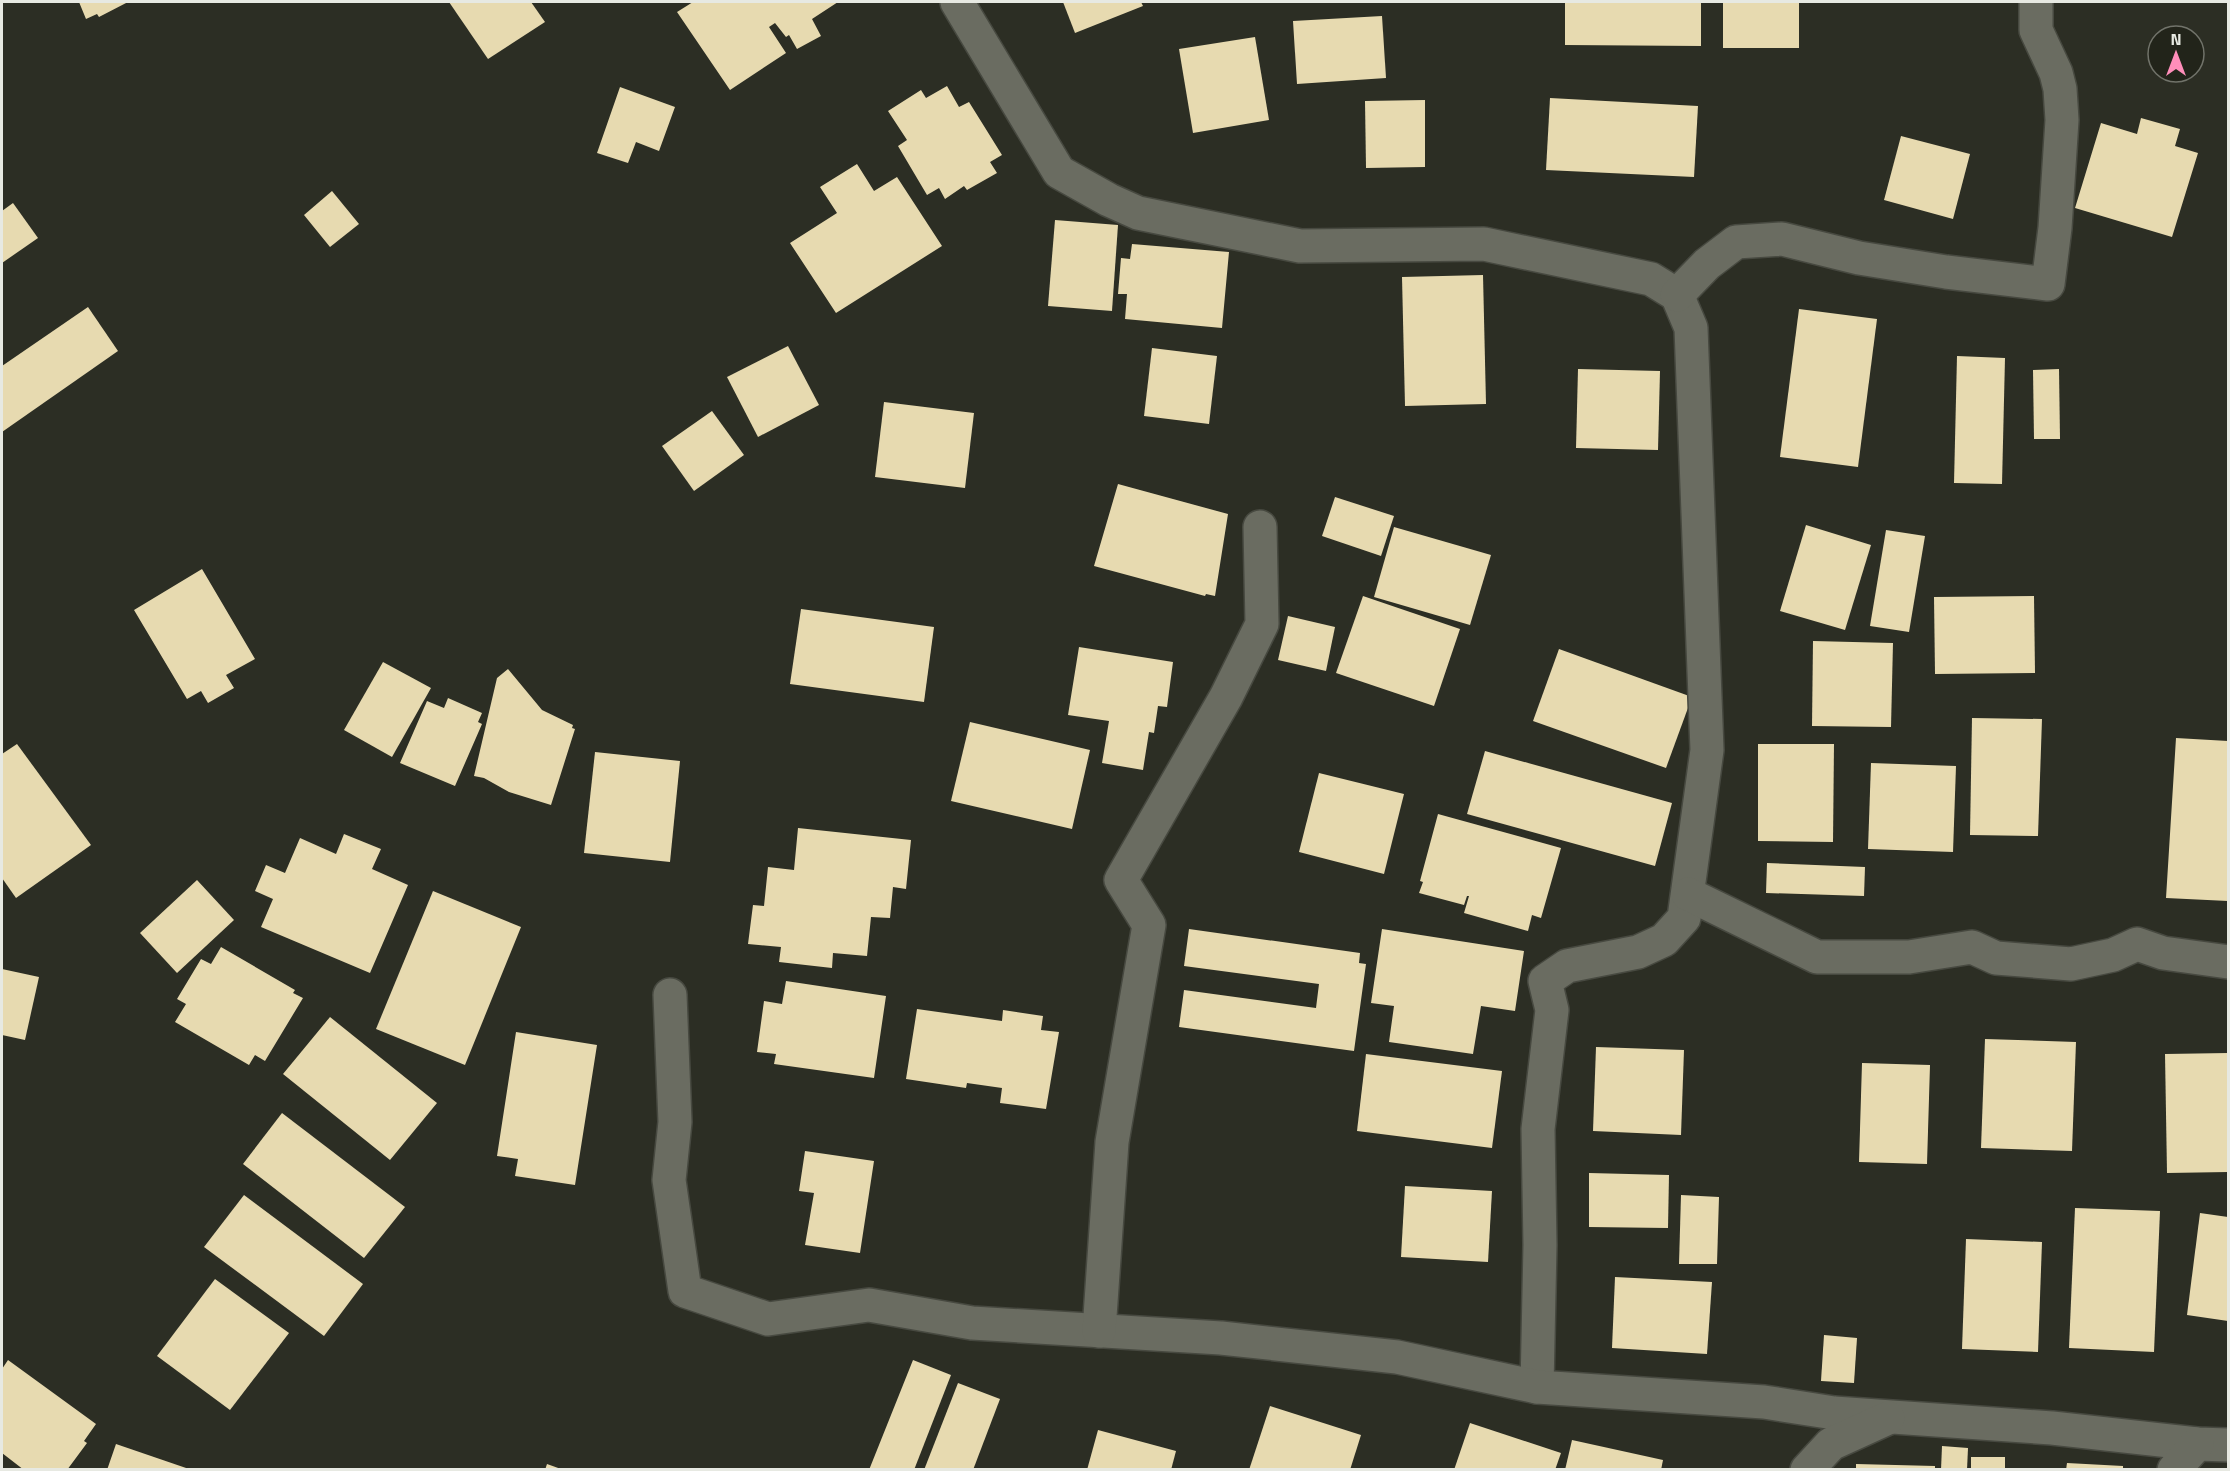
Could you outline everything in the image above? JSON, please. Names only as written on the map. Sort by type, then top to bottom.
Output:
[{"type":"street","points":[[1677,295],[1707,264],[1736,242],[1782,239],[1859,258],[1946,272],[2048,284],[2055,228],[2062,120],[2060,89],[2056,73],[2036,30],[2036,2]]},
{"type":"street","points":[[963,5],[1059,172],[1109,200],[1138,213],[1300,246],[1484,244],[1650,279],[1677,295],[1691,328],[1707,750],[1688,894],[1684,918],[1664,940],[1638,952],[1567,966],[1545,981],[1552,1010],[1538,1129],[1540,1245],[1537,1387]]},
{"type":"street","points":[[1099,1331],[1112,1142],[1149,925],[1120,880],[1226,697],[1262,624],[1260,527]]},
{"type":"street","points":[[1688,894],[1817,957],[1909,957],[1972,947],[1996,958],[2071,964],[2113,955],[2137,944],[2163,953],[2229,962]]},
{"type":"street","points":[[670,995],[675,1122],[669,1180],[685,1291],[768,1319],[869,1305],[972,1323],[1221,1338],[1396,1357],[1537,1387],[1764,1402],[1834,1413],[2052,1428],[2213,1444]]},
{"type":"street","points":[[1807,1470],[1831,1444],[1893,1416]]},
{"type":"street","points":[[2174,1470],[2213,1444]]},
{"type":"building","points":[[79,2],[128,2],[99,17],[97,14],[86,19]]},
{"type":"building","points":[[449,2],[531,2],[545,22],[488,59]]},
{"type":"building","points":[[693,2],[838,2],[812,19],[821,36],[797,49],[789,35],[786,37],[775,23],[769,27],[786,53],[730,90],[677,12]]},
{"type":"building","points":[[1063,2],[1141,2],[1143,6],[1075,33]]},
{"type":"building","points":[[1565,2],[1701,2],[1701,46],[1565,45]]},
{"type":"building","points":[[1723,2],[1799,2],[1799,48],[1723,48]]},
{"type":"building","points":[[1382,16],[1386,78],[1297,84],[1293,21]]},
{"type":"building","points":[[1255,37],[1269,120],[1193,133],[1179,49]]},
{"type":"building","points":[[947,86],[959,107],[969,102],[1002,155],[990,162],[997,173],[967,190],[964,186],[945,199],[939,188],[927,195],[898,146],[907,140],[888,111],[921,90],[926,98]]},
{"type":"building","points":[[620,87],[675,107],[659,151],[636,142],[628,163],[597,153]]},
{"type":"building","points":[[1550,98],[1698,106],[1694,177],[1546,170]]},
{"type":"building","points":[[1425,100],[1425,167],[1366,168],[1365,101]]},
{"type":"building","points":[[2141,118],[2180,129],[2175,146],[2198,153],[2172,237],[2075,208],[2101,123],[2137,134]]},
{"type":"building","points":[[1901,136],[1970,154],[1953,219],[1884,200]]},
{"type":"building","points":[[857,164],[874,191],[897,177],[942,246],[836,313],[790,243],[837,213],[820,187]]},
{"type":"building","points":[[332,191],[359,224],[330,247],[304,215]]},
{"type":"building","points":[[13,203],[38,238],[2,263],[2,211]]},
{"type":"building","points":[[1055,220],[1118,225],[1112,311],[1048,306]]},
{"type":"building","points":[[1132,244],[1229,252],[1222,328],[1125,319],[1127,294],[1118,294],[1121,258],[1130,259]]},
{"type":"building","points":[[1483,275],[1486,404],[1405,406],[1402,277]]},
{"type":"building","points":[[88,307],[118,351],[2,432],[2,366]]},
{"type":"building","points":[[1799,309],[1877,319],[1858,467],[1780,457]]},
{"type":"building","points":[[788,346],[819,405],[758,437],[727,377]]},
{"type":"building","points":[[1152,348],[1217,356],[1209,424],[1144,416]]},
{"type":"building","points":[[1957,356],[2005,358],[2002,484],[1954,483]]},
{"type":"building","points":[[1578,369],[1660,371],[1658,450],[1576,448]]},
{"type":"building","points":[[2059,369],[2060,439],[2034,439],[2033,370]]},
{"type":"building","points":[[884,402],[974,413],[965,488],[875,477]]},
{"type":"building","points":[[712,411],[744,455],[694,491],[662,446]]},
{"type":"building","points":[[1118,484],[1228,514],[1215,596],[1206,594],[1205,596],[1094,566]]},
{"type":"building","points":[[1335,497],[1394,516],[1381,556],[1322,536]]},
{"type":"building","points":[[1806,525],[1871,545],[1845,630],[1780,611]]},
{"type":"building","points":[[1394,527],[1491,555],[1470,625],[1374,597]]},
{"type":"building","points":[[1886,530],[1925,536],[1909,632],[1870,626]]},
{"type":"building","points":[[202,569],[255,659],[226,675],[234,688],[208,703],[201,691],[187,699],[134,610]]},
{"type":"building","points":[[1363,596],[1460,629],[1434,706],[1336,673]]},
{"type":"building","points":[[2034,596],[2035,673],[1935,674],[1934,597]]},
{"type":"building","points":[[801,609],[934,627],[924,702],[790,684]]},
{"type":"building","points":[[1288,616],[1335,627],[1326,671],[1278,660]]},
{"type":"building","points":[[1813,641],[1893,643],[1891,727],[1812,726]]},
{"type":"building","points":[[1079,647],[1173,662],[1167,707],[1158,706],[1154,733],[1149,732],[1143,770],[1102,763],[1109,721],[1068,715]]},
{"type":"building","points":[[1559,649],[1692,697],[1666,768],[1533,721]]},
{"type":"building","points":[[383,662],[431,688],[392,757],[344,730]]},
{"type":"building","points":[[508,669],[542,710],[573,725],[572,728],[575,729],[551,805],[509,792],[484,778],[474,776],[497,678]]},
{"type":"building","points":[[448,698],[482,713],[478,722],[482,724],[455,786],[400,763],[427,701],[444,708]]},
{"type":"building","points":[[1972,718],[2042,719],[2038,836],[1970,835]]},
{"type":"building","points":[[970,722],[1090,750],[1072,829],[951,801]]},
{"type":"building","points":[[2176,738],[2228,741],[2228,901],[2166,898]]},
{"type":"building","points":[[17,744],[91,845],[16,898],[2,878],[2,754]]},
{"type":"building","points":[[1758,744],[1834,744],[1833,842],[1758,841]]},
{"type":"building","points":[[1485,751],[1672,803],[1655,866],[1467,814]]},
{"type":"building","points":[[595,752],[680,761],[670,862],[584,853]]},
{"type":"building","points":[[1871,763],[1956,766],[1953,852],[1868,849]]},
{"type":"building","points":[[1319,773],[1404,794],[1384,874],[1299,852]]},
{"type":"building","points":[[1438,814],[1561,848],[1541,918],[1532,915],[1528,931],[1464,913],[1469,896],[1464,905],[1419,893],[1423,882],[1420,881]]},
{"type":"building","points":[[798,828],[911,840],[906,889],[893,887],[890,918],[871,917],[867,956],[833,953],[832,968],[779,962],[781,947],[748,944],[753,905],[764,906],[768,867],[794,870]]},
{"type":"building","points":[[344,834],[381,849],[372,869],[408,885],[370,973],[261,927],[273,899],[255,891],[266,865],[285,873],[300,838],[336,854]]},
{"type":"building","points":[[1767,863],[1865,867],[1864,896],[1766,893]]},
{"type":"building","points":[[197,880],[234,920],[177,973],[140,933]]},
{"type":"building","points":[[433,891],[521,927],[465,1065],[376,1029]]},
{"type":"building","points":[[1189,929],[1360,953],[1359,963],[1366,964],[1354,1051],[1179,1027],[1184,990],[1316,1008],[1319,984],[1184,966]]},
{"type":"building","points":[[1382,929],[1524,951],[1515,1011],[1481,1006],[1473,1054],[1389,1042],[1394,1006],[1371,1003]]},
{"type":"building","points":[[221,947],[295,990],[293,993],[303,998],[265,1061],[255,1055],[249,1065],[175,1022],[186,1004],[177,999],[201,959],[211,964]]},
{"type":"building","points":[[2,969],[39,977],[25,1040],[2,1035]]},
{"type":"building","points":[[786,981],[886,996],[874,1078],[774,1064],[776,1054],[757,1052],[764,1001],[782,1004]]},
{"type":"building","points":[[917,1009],[1002,1021],[1003,1010],[1043,1016],[1041,1030],[1059,1032],[1046,1109],[1000,1103],[1002,1088],[967,1083],[966,1088],[906,1079]]},
{"type":"building","points":[[330,1017],[437,1103],[390,1160],[283,1074]]},
{"type":"building","points":[[516,1032],[597,1045],[575,1185],[515,1176],[518,1159],[497,1156]]},
{"type":"building","points":[[1985,1039],[2076,1042],[2072,1151],[1981,1148]]},
{"type":"building","points":[[1596,1047],[1684,1050],[1681,1135],[1593,1131]]},
{"type":"building","points":[[2228,1053],[2228,1172],[2167,1173],[2165,1054]]},
{"type":"building","points":[[1366,1054],[1502,1071],[1492,1148],[1357,1131]]},
{"type":"building","points":[[1862,1063],[1930,1065],[1927,1164],[1859,1162]]},
{"type":"building","points":[[282,1113],[405,1207],[364,1258],[243,1164]]},
{"type":"building","points":[[805,1151],[874,1161],[860,1253],[805,1245],[814,1193],[799,1191]]},
{"type":"building","points":[[1589,1173],[1669,1175],[1668,1228],[1589,1227]]},
{"type":"building","points":[[1405,1186],[1492,1191],[1488,1262],[1401,1257]]},
{"type":"building","points":[[244,1195],[363,1284],[324,1336],[204,1247]]},
{"type":"building","points":[[1681,1195],[1719,1197],[1717,1264],[1679,1264]]},
{"type":"building","points":[[2075,1208],[2160,1211],[2154,1352],[2069,1348]]},
{"type":"building","points":[[2200,1213],[2228,1217],[2228,1321],[2187,1315]]},
{"type":"building","points":[[1966,1239],[2042,1242],[2038,1352],[1962,1349]]},
{"type":"building","points":[[1615,1277],[1712,1282],[1707,1354],[1612,1348]]},
{"type":"building","points":[[215,1279],[289,1333],[230,1410],[157,1356]]},
{"type":"building","points":[[1824,1335],[1857,1338],[1854,1383],[1821,1381]]},
{"type":"building","points":[[8,1360],[96,1424],[84,1441],[87,1443],[67,1470],[24,1470],[2,1453],[2,1369]]},
{"type":"building","points":[[913,1360],[951,1375],[914,1470],[869,1470]]},
{"type":"building","points":[[958,1383],[1000,1399],[973,1470],[924,1470]]},
{"type":"building","points":[[1270,1406],[1361,1435],[1350,1470],[1249,1470]]},
{"type":"building","points":[[1470,1423],[1561,1453],[1555,1470],[1454,1470]]},
{"type":"building","points":[[1098,1430],[1176,1451],[1171,1470],[1087,1470]]},
{"type":"building","points":[[1572,1440],[1663,1460],[1661,1470],[1565,1470]]},
{"type":"building","points":[[116,1444],[189,1469],[189,1470],[107,1470]]},
{"type":"building","points":[[1942,1446],[1968,1448],[1967,1470],[1941,1470]]},
{"type":"building","points":[[1971,1457],[2005,1457],[2005,1470],[1971,1470]]},
{"type":"building","points":[[2067,1463],[2123,1466],[2123,1470],[2066,1470]]},
{"type":"building","points":[[547,1464],[561,1469],[561,1470],[545,1470]]},
{"type":"building","points":[[1856,1464],[1935,1466],[1935,1470],[1856,1470]]}]
